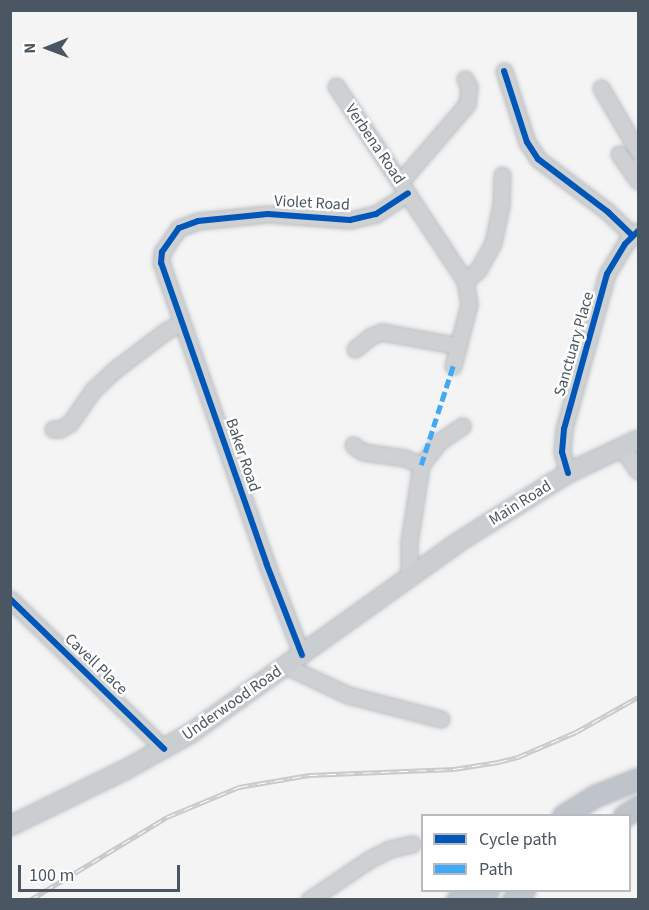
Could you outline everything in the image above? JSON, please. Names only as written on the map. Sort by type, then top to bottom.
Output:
[{"type":"highway","points":[[567,814],[595,796],[639,780]]},
{"type":"highway","points":[[587,814],[639,780]]},
{"type":"main road","name":"Main Road","points":[[409,578],[457,543],[568,473],[639,440]]},
{"type":"main road","name":"Underwood Road","points":[[10,826],[164,749],[222,713],[409,578]]},
{"type":"street","points":[[504,71],[527,142],[538,159],[635,233]]},
{"type":"street","name":"Violet Road","points":[[161,263],[165,245],[179,228],[188,224],[268,214],[357,219],[376,214],[404,188],[467,104],[469,87],[465,79]]},
{"type":"street","name":"Verbena Road","points":[[336,86],[465,281],[469,304],[453,366]]},
{"type":"street","points":[[601,88],[639,151]]},
{"type":"street","points":[[619,154],[639,181]]},
{"type":"street","points":[[465,281],[478,270],[493,243],[501,204],[502,175]]},
{"type":"street","name":"Sanctuary Place","points":[[568,473],[562,452],[564,429],[607,274],[635,233]]},
{"type":"street","name":"Baker Road","points":[[161,263],[302,655]]},
{"type":"street","points":[[53,429],[60,429],[70,423],[92,391],[117,368],[167,330],[182,324]]},
{"type":"street","points":[[355,349],[371,336],[382,332],[459,346]]},
{"type":"street","points":[[409,578],[409,542],[421,465],[440,441],[462,426]]},
{"type":"street","points":[[353,445],[363,453],[405,458],[421,465]]},
{"type":"street","points":[[621,447],[639,471]]},
{"type":"street","name":"Cavell Place","points":[[10,598],[164,749]]},
{"type":"street","points":[[286,666],[348,695],[441,719]]},
{"type":"street","points":[[309,900],[370,859],[390,849],[412,844]]},
{"type":"railway","points":[[30,900],[167,817],[239,787],[309,775],[454,769],[498,762],[518,757],[576,732],[638,697]]},
{"type":"marked path","points":[[421,465],[453,366]]},
{"type":"cycle path","points":[[504,71],[527,142],[538,159],[608,212],[632,235]]},
{"type":"cycle path","points":[[302,655],[267,565],[161,263],[162,252],[179,228],[198,221],[268,214],[350,220],[376,214],[408,193]]},
{"type":"cycle path","points":[[568,473],[562,452],[564,429],[607,274],[625,244],[638,231]]},
{"type":"cycle path","points":[[10,599],[164,749]]}]
